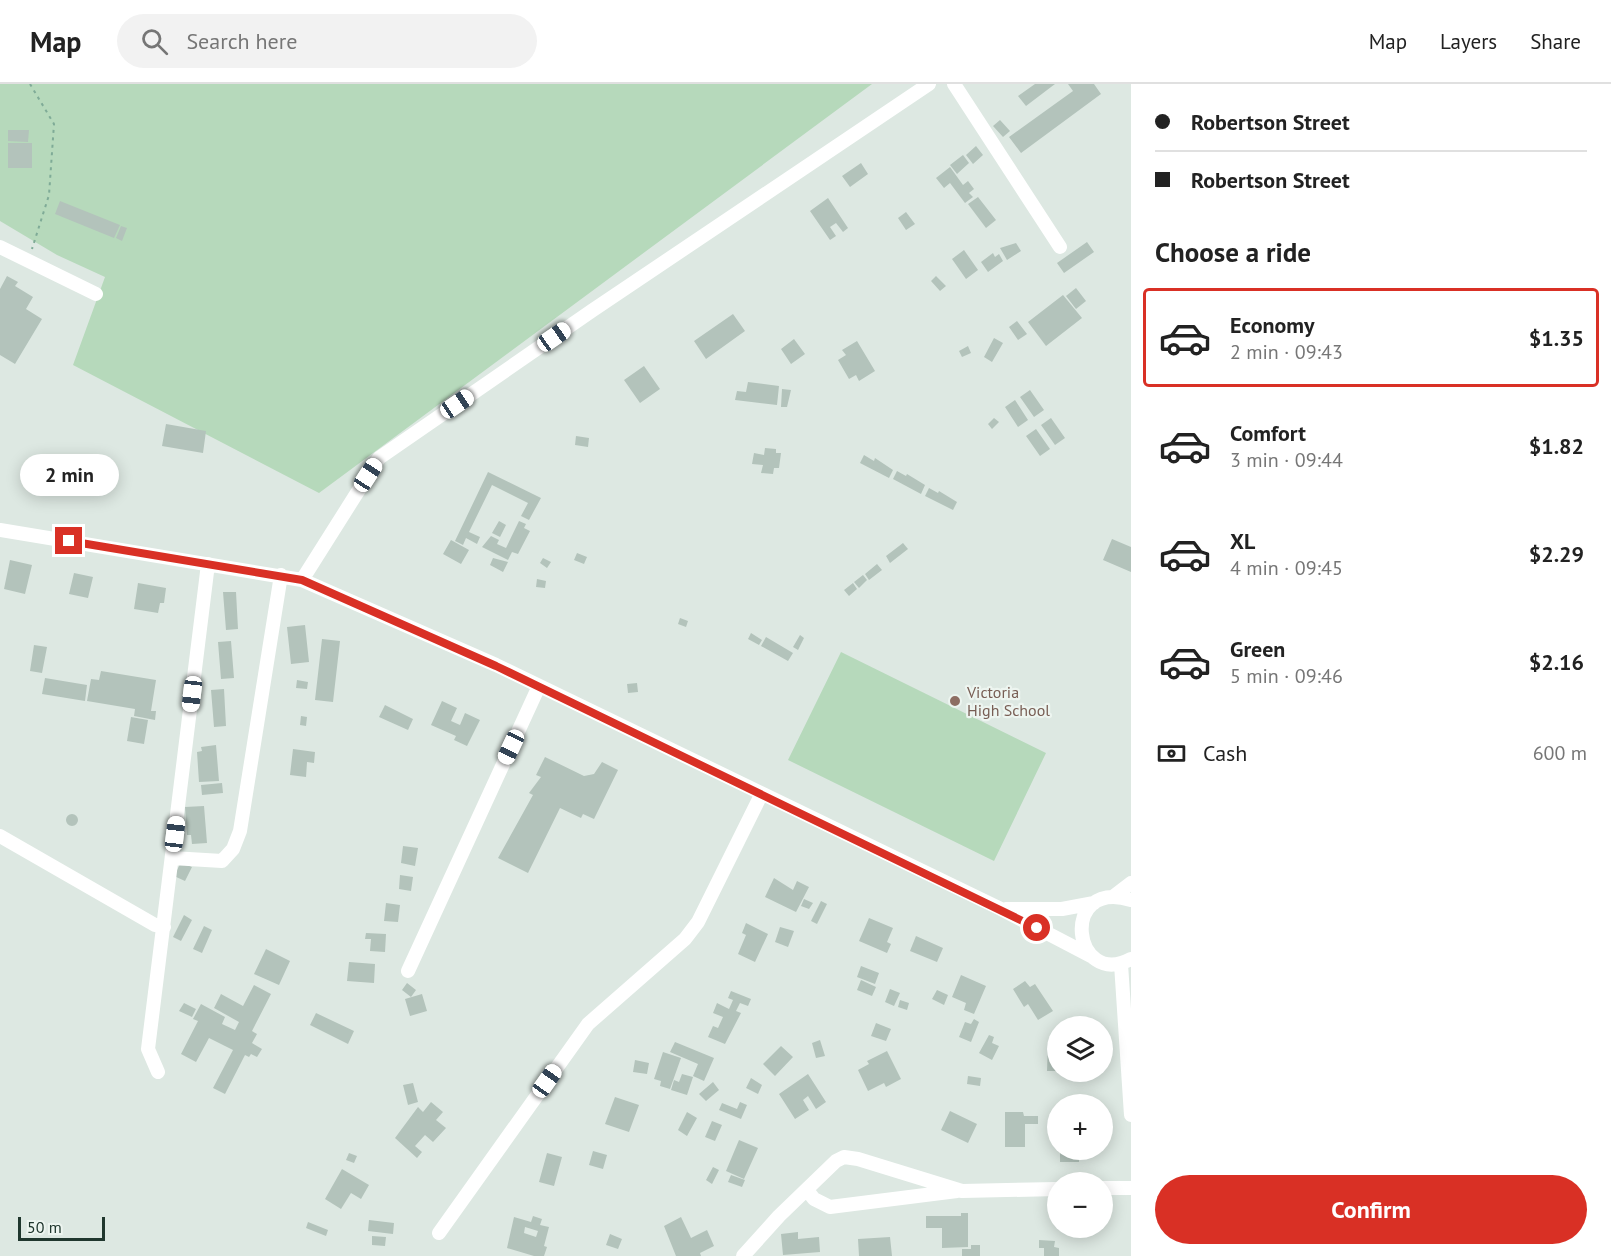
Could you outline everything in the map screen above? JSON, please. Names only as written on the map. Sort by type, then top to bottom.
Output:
[{"type":"street","points":[[302,580],[379,458],[593,310],[929,84]]},
{"type":"street","points":[[954,84],[1060,247]]},
{"type":"street","points":[[0,247],[96,294]]},
{"type":"street","points":[[0,530],[302,580],[539,687],[1001,909],[1101,963],[1126,962],[1131,1115]]},
{"type":"street","points":[[158,1072],[148,1049],[208,564]]},
{"type":"street","points":[[172,858],[222,861],[233,849],[240,831],[281,575]]},
{"type":"street","points":[[408,971],[539,687]]},
{"type":"street","points":[[439,1233],[588,1024],[685,939],[708,902],[761,795]]},
{"type":"street","points":[[0,836],[155,925],[164,927]]},
{"type":"street","points":[[1001,909],[1035,911],[1094,903],[1114,896],[1131,884]]},
{"type":"street","points":[[1114,896],[1131,900]]},
{"type":"street","points":[[1091,956],[1085,949],[1080,934],[1084,915],[1094,903]]},
{"type":"street","points":[[744,1256],[836,1161],[851,1157],[962,1191]]},
{"type":"street","points":[[1113,1188],[1131,1188]]},
{"type":"street","points":[[807,1190],[814,1199],[830,1207],[962,1191],[1047,1189]]},
{"type":"path","points":[[28,262],[49,195],[54,124],[30,84]]},
{"type":"green space","points":[[0,84],[872,84],[319,493],[73,365],[105,277],[57,255],[0,221]]},
{"type":"green space","points":[[841,652],[1046,753],[994,861],[788,760]]},
{"type":"building","points":[[1035,84],[1055,84],[1026,106],[1018,96]]},
{"type":"building","points":[[1068,84],[1094,84],[1101,94],[1021,153],[1009,137],[1073,91]]},
{"type":"building","points":[[1000,120],[1010,131],[1003,137],[993,126]]},
{"type":"building","points":[[8,130],[29,130],[28,142],[8,141]]},
{"type":"building","points":[[8,143],[32,143],[32,168],[8,168]]},
{"type":"building","points":[[976,146],[983,155],[973,164],[966,155]]},
{"type":"building","points":[[963,155],[969,163],[957,174],[950,165]]},
{"type":"building","points":[[861,163],[868,174],[850,187],[842,176]]},
{"type":"building","points":[[950,167],[963,185],[968,181],[974,189],[969,193],[973,197],[965,203],[950,183],[944,188],[936,178]]},
{"type":"building","points":[[978,197],[996,220],[986,228],[968,204]]},
{"type":"building","points":[[828,198],[848,228],[843,232],[836,223],[830,227],[836,236],[830,240],[810,211]]},
{"type":"building","points":[[60,201],[120,225],[114,238],[55,214]]},
{"type":"building","points":[[906,212],[915,224],[906,230],[898,218]]},
{"type":"building","points":[[121,226],[127,228],[122,241],[116,238]]},
{"type":"building","points":[[1087,242],[1094,252],[1064,273],[1057,263]]},
{"type":"building","points":[[1016,243],[1021,251],[1007,260],[1000,248]]},
{"type":"building","points":[[964,250],[978,270],[966,279],[952,259]]},
{"type":"building","points":[[993,253],[995,257],[999,254],[1003,261],[988,272],[981,262]]},
{"type":"building","points":[[7,276],[18,282],[15,286],[33,297],[26,309],[42,319],[15,364],[0,355],[0,289]]},
{"type":"building","points":[[936,276],[946,286],[940,291],[931,281]]},
{"type":"building","points":[[1076,288],[1086,301],[1076,309],[1066,296]]},
{"type":"building","points":[[1063,295],[1082,318],[1046,346],[1028,322]]},
{"type":"building","points":[[733,314],[745,331],[706,359],[694,341]]},
{"type":"building","points":[[1017,321],[1027,334],[1018,340],[1009,327]]},
{"type":"building","points":[[994,338],[1003,343],[992,362],[984,357]]},
{"type":"building","points":[[794,339],[805,354],[791,364],[781,349]]},
{"type":"building","points":[[857,341],[875,371],[859,381],[856,375],[849,379],[838,360],[846,355],[842,350]]},
{"type":"building","points":[[968,346],[971,353],[962,357],[959,351]]},
{"type":"building","points":[[644,366],[660,389],[640,403],[624,380]]},
{"type":"building","points":[[748,382],[779,386],[777,405],[735,400],[737,391],[746,392]]},
{"type":"building","points":[[782,389],[791,390],[787,407],[781,407]]},
{"type":"building","points":[[1030,390],[1044,410],[1034,417],[1020,397]]},
{"type":"building","points":[[1015,400],[1028,420],[1018,427],[1005,407]]},
{"type":"building","points":[[994,418],[999,422],[992,429],[988,424]]},
{"type":"building","points":[[1051,418],[1065,438],[1055,445],[1041,425]]},
{"type":"building","points":[[166,424],[206,431],[203,453],[162,446]]},
{"type":"building","points":[[1036,429],[1050,449],[1040,456],[1026,436]]},
{"type":"building","points":[[576,436],[589,438],[588,447],[575,445]]},
{"type":"building","points":[[765,448],[776,449],[776,453],[781,453],[779,468],[774,468],[773,474],[761,473],[763,465],[752,464],[754,453],[764,455]]},
{"type":"building","points":[[864,455],[874,461],[875,458],[893,470],[889,478],[860,463]]},
{"type":"building","points":[[897,471],[925,485],[921,494],[893,479]]},
{"type":"building","points":[[488,472],[541,498],[529,520],[521,516],[528,503],[492,485],[469,532],[480,537],[477,544],[466,538],[463,545],[455,541]]},
{"type":"building","points":[[929,488],[957,502],[953,510],[925,496]]},
{"type":"building","points":[[499,521],[506,525],[500,537],[492,533]]},
{"type":"building","points":[[519,521],[526,524],[524,528],[530,531],[518,554],[512,552],[508,560],[482,547],[491,536],[499,540],[497,544],[506,548]]},
{"type":"building","points":[[1112,539],[1131,547],[1131,572],[1103,560]]},
{"type":"building","points":[[451,540],[469,550],[461,564],[443,554]]},
{"type":"building","points":[[903,543],[908,549],[890,563],[886,556]]},
{"type":"building","points":[[577,553],[587,557],[584,564],[574,560]]},
{"type":"building","points":[[493,558],[508,562],[503,572],[490,565]]},
{"type":"building","points":[[543,558],[551,562],[547,568],[540,563]]},
{"type":"building","points":[[10,560],[32,565],[25,594],[4,589]]},
{"type":"building","points":[[877,564],[882,570],[869,580],[865,574]]},
{"type":"building","points":[[74,573],[93,577],[88,598],[69,594]]},
{"type":"building","points":[[863,575],[867,580],[859,588],[854,582]]},
{"type":"building","points":[[537,579],[546,581],[545,588],[536,587]]},
{"type":"building","points":[[138,583],[166,588],[164,603],[160,603],[158,613],[134,609]]},
{"type":"building","points":[[853,583],[857,589],[849,596],[844,590]]},
{"type":"building","points":[[223,592],[236,592],[238,629],[226,630]]},
{"type":"building","points":[[680,618],[688,621],[686,627],[678,624]]},
{"type":"building","points":[[305,625],[309,662],[291,664],[287,627]]},
{"type":"building","points":[[751,633],[762,640],[759,645],[748,639]]},
{"type":"building","points":[[800,635],[804,638],[798,650],[793,647]]},
{"type":"building","points":[[766,637],[793,653],[788,661],[761,646]]},
{"type":"building","points":[[322,639],[340,641],[333,702],[315,700]]},
{"type":"building","points":[[231,641],[234,678],[221,679],[218,642]]},
{"type":"building","points":[[34,645],[47,647],[42,673],[30,671]]},
{"type":"building","points":[[101,671],[156,680],[151,711],[156,711],[155,720],[134,716],[135,709],[87,701],[91,679],[99,680]]},
{"type":"building","points":[[45,678],[87,685],[85,701],[42,694]]},
{"type":"building","points":[[297,680],[308,682],[307,689],[296,688]]},
{"type":"building","points":[[637,683],[638,692],[628,693],[627,684]]},
{"type":"building","points":[[224,689],[226,726],[214,727],[211,690]]},
{"type":"building","points":[[442,701],[457,708],[451,721],[460,725],[465,713],[480,720],[467,746],[454,740],[456,736],[431,725]]},
{"type":"building","points":[[385,705],[413,719],[408,730],[379,717]]},
{"type":"building","points":[[301,716],[307,717],[306,726],[300,725]]},
{"type":"building","points":[[131,717],[148,720],[144,744],[127,741]]},
{"type":"building","points":[[216,745],[219,781],[199,782],[197,752],[202,751],[201,747]]},
{"type":"building","points":[[293,749],[315,752],[314,763],[307,762],[306,777],[290,775]]},
{"type":"building","points":[[545,757],[584,776],[594,774],[602,762],[618,770],[594,819],[583,814],[581,818],[560,808],[528,873],[498,858],[533,795],[529,793],[541,777],[536,775]]},
{"type":"building","points":[[222,783],[223,793],[202,795],[201,785]]},
{"type":"building","points":[[204,806],[207,843],[192,844],[191,835],[187,835],[185,807]]},
{"type":"building","points":[[72,814],[78,820],[72,826],[66,820]]},
{"type":"building","points":[[403,846],[418,848],[415,866],[401,863]]},
{"type":"building","points":[[181,862],[192,867],[185,881],[174,876]]},
{"type":"building","points":[[400,875],[413,877],[411,891],[399,889]]},
{"type":"building","points":[[774,878],[793,890],[797,881],[809,887],[796,912],[765,897]]},
{"type":"building","points":[[804,899],[813,903],[809,909],[801,906]]},
{"type":"building","points":[[821,901],[827,904],[817,924],[811,921]]},
{"type":"building","points":[[386,903],[400,905],[398,922],[384,921]]},
{"type":"building","points":[[184,915],[192,920],[181,941],[173,937]]},
{"type":"building","points":[[869,918],[893,928],[887,942],[891,944],[887,953],[859,941]]},
{"type":"building","points":[[746,923],[768,934],[755,962],[738,954],[746,935],[742,933]]},
{"type":"building","points":[[204,926],[212,930],[202,953],[193,949]]},
{"type":"building","points":[[780,927],[794,931],[788,947],[775,942]]},
{"type":"building","points":[[366,933],[386,934],[385,952],[370,951],[371,939],[365,939]]},
{"type":"building","points":[[916,936],[943,948],[937,962],[910,951]]},
{"type":"building","points":[[266,949],[290,961],[279,985],[254,974]]},
{"type":"building","points":[[349,962],[375,964],[374,983],[347,981]]},
{"type":"building","points":[[861,966],[879,973],[875,984],[857,977]]},
{"type":"building","points":[[961,975],[986,986],[974,1014],[964,1010],[966,1003],[952,997]]},
{"type":"building","points":[[861,980],[876,987],[872,996],[857,990]]},
{"type":"building","points":[[1025,981],[1030,987],[1035,984],[1053,1011],[1038,1020],[1028,1004],[1024,1007],[1013,989]]},
{"type":"building","points":[[407,983],[416,990],[411,997],[402,990]]},
{"type":"building","points":[[254,985],[271,994],[252,1031],[257,1034],[252,1043],[262,1049],[257,1057],[251,1054],[249,1057],[245,1055],[225,1094],[213,1088],[233,1050],[209,1038],[196,1062],[181,1054],[198,1021],[193,1019],[201,1004],[225,1017],[222,1024],[235,1030],[239,1022],[214,1008],[221,994],[243,1006]]},
{"type":"building","points":[[890,989],[900,993],[894,1006],[885,1002]]},
{"type":"building","points":[[937,990],[948,995],[944,1005],[932,999]]},
{"type":"building","points":[[731,991],[751,999],[748,1006],[740,1003],[736,1011],[741,1013],[725,1044],[708,1037],[713,1026],[718,1028],[723,1017],[713,1013],[717,1003],[729,1009],[733,1000],[728,998]]},
{"type":"building","points":[[422,994],[427,1011],[410,1016],[405,999]]},
{"type":"building","points":[[900,1000],[909,1003],[907,1010],[898,1007]]},
{"type":"building","points":[[184,1003],[196,1009],[192,1017],[179,1011]]},
{"type":"building","points":[[316,1013],[354,1031],[348,1044],[310,1025]]},
{"type":"building","points":[[974,1019],[979,1022],[971,1042],[959,1037],[965,1022],[971,1024]]},
{"type":"building","points":[[876,1023],[891,1029],[886,1041],[871,1036]]},
{"type":"building","points":[[989,1035],[994,1037],[992,1043],[999,1046],[992,1060],[979,1053]]},
{"type":"building","points":[[820,1040],[825,1056],[816,1058],[812,1043]]},
{"type":"building","points":[[675,1042],[714,1058],[704,1081],[693,1076],[698,1064],[670,1052]]},
{"type":"building","points":[[781,1046],[793,1057],[775,1076],[763,1064]]},
{"type":"building","points":[[887,1051],[901,1079],[886,1087],[884,1083],[868,1091],[858,1070],[869,1064],[867,1061]]},
{"type":"building","points":[[663,1052],[681,1058],[670,1089],[660,1086],[661,1081],[654,1079]]},
{"type":"building","points":[[635,1060],[649,1063],[647,1074],[633,1072]]},
{"type":"building","points":[[682,1074],[693,1077],[687,1095],[671,1090],[674,1080],[679,1082]]},
{"type":"building","points":[[808,1074],[826,1102],[816,1109],[808,1096],[803,1100],[809,1110],[795,1119],[779,1094]]},
{"type":"building","points":[[968,1076],[981,1078],[980,1086],[967,1084]]},
{"type":"building","points":[[751,1078],[762,1085],[758,1094],[746,1088]]},
{"type":"building","points":[[713,1082],[719,1090],[706,1101],[699,1094]]},
{"type":"building","points":[[413,1083],[418,1102],[408,1105],[403,1085]]},
{"type":"building","points":[[615,1097],[639,1105],[629,1132],[605,1124]]},
{"type":"building","points":[[431,1102],[443,1112],[436,1120],[446,1128],[433,1142],[425,1135],[415,1146],[422,1152],[417,1158],[395,1138],[418,1107],[423,1112]]},
{"type":"building","points":[[740,1102],[747,1105],[741,1119],[719,1110],[722,1103],[737,1109]]},
{"type":"building","points":[[950,1111],[977,1124],[968,1143],[941,1130]]},
{"type":"building","points":[[687,1112],[697,1118],[687,1136],[678,1130]]},
{"type":"building","points":[[1005,1112],[1023,1112],[1024,1116],[1038,1116],[1038,1124],[1025,1124],[1025,1147],[1005,1147]]},
{"type":"building","points":[[712,1121],[722,1125],[715,1141],[705,1137]]},
{"type":"building","points":[[739,1140],[758,1148],[744,1179],[726,1171]]},
{"type":"building","points":[[593,1151],[607,1155],[603,1169],[589,1165]]},
{"type":"building","points":[[349,1153],[357,1156],[354,1163],[346,1160]]},
{"type":"building","points":[[547,1153],[562,1157],[554,1186],[539,1182]]},
{"type":"building","points":[[1060,1160],[1079,1160],[1079,1162],[1060,1162]]},
{"type":"building","points":[[713,1167],[719,1170],[712,1184],[706,1180]]},
{"type":"building","points":[[342,1169],[369,1185],[361,1199],[351,1193],[341,1209],[325,1199]]},
{"type":"building","points":[[731,1175],[745,1180],[742,1187],[728,1182]]},
{"type":"building","points":[[961,1213],[968,1213],[968,1247],[942,1248],[942,1228],[926,1228],[926,1216],[961,1216]]},
{"type":"building","points":[[533,1216],[542,1219],[540,1225],[549,1227],[544,1256],[534,1256],[507,1248],[514,1217],[531,1222]],"holes":[[[525,1227],[538,1231],[536,1237],[524,1233]]]},
{"type":"building","points":[[681,1217],[691,1238],[707,1230],[714,1246],[700,1253],[701,1256],[676,1256],[664,1226]]},
{"type":"building","points":[[369,1220],[394,1223],[393,1234],[368,1231]]},
{"type":"building","points":[[308,1222],[328,1230],[326,1236],[306,1228]]},
{"type":"building","points":[[798,1232],[798,1239],[819,1237],[820,1252],[783,1255],[781,1234]]},
{"type":"building","points":[[610,1234],[622,1239],[618,1249],[606,1245]]},
{"type":"building","points":[[372,1236],[386,1237],[385,1246],[372,1245]]},
{"type":"building","points":[[890,1237],[892,1256],[859,1256],[858,1239]]},
{"type":"building","points":[[1039,1240],[1055,1241],[1054,1247],[1059,1248],[1059,1256],[1044,1256],[1044,1248],[1039,1248]]},
{"type":"building","points":[[971,1245],[980,1245],[980,1256],[962,1256],[962,1249],[971,1249]]},
{"type":"place","name":"Victoria High School","points":[[955,701]]},
{"type":"route","points":[[69,541],[302,580],[496,666],[1037,928]]}]
